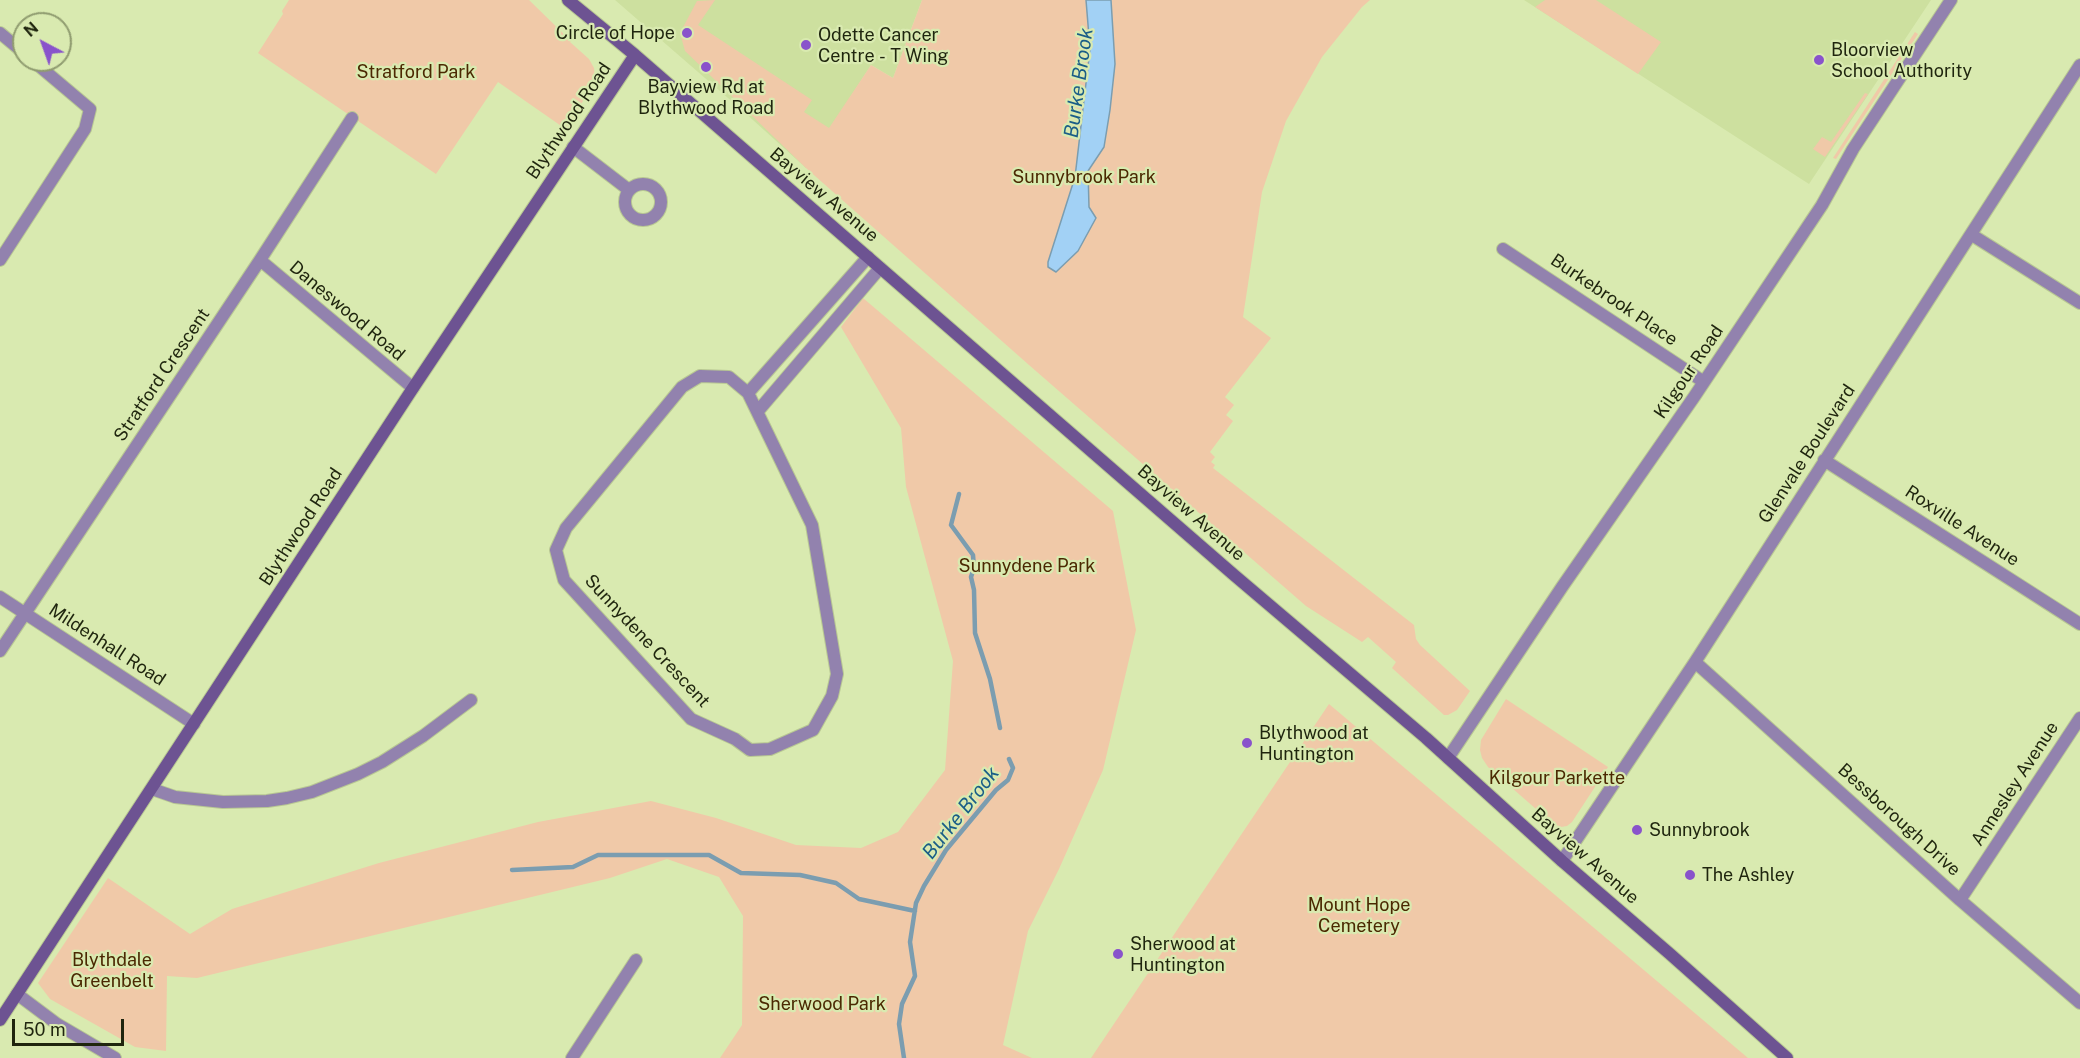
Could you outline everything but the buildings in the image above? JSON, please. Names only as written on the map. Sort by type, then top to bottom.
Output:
[{"type":"main road","name":"Bayview Avenue","points":[[567,0],[635,55],[1448,758],[1787,1058]]},
{"type":"main road","name":"Blythwood Road","points":[[0,1020],[413,388],[635,55]]},
{"type":"street","name":"Kilgour Road","points":[[1448,758],[1822,205],[1853,149],[1951,0]]},
{"type":"street","points":[[0,33],[12,43]]},
{"type":"street","name":"Glenvale Boulevard","points":[[1562,861],[1695,663],[2080,65]]},
{"type":"street","points":[[0,260],[85,129],[90,109],[46,72]]},
{"type":"street","name":"Stratford Crescent","points":[[0,651],[352,118]]},
{"type":"street","points":[[573,147],[629,190]]},
{"type":"street","points":[[1972,235],[2080,303]]},
{"type":"street","name":"Burkebrook Place","points":[[1503,249],[1704,382]]},
{"type":"street","points":[[748,393],[868,257]]},
{"type":"street","name":"Daneswood Road","points":[[260,260],[413,388]]},
{"type":"street","points":[[758,411],[880,268]]},
{"type":"street","points":[[812,320],[826,332]]},
{"type":"street","name":"Sunnydene Crescent","points":[[700,376],[729,377],[748,393],[812,525],[837,674],[832,696],[813,730],[770,749],[750,750],[735,740],[691,719],[564,580],[556,550],[566,528],[682,387],[700,376]]},
{"type":"street","name":"Roxville Avenue","points":[[1824,460],[2080,624]]},
{"type":"street","name":"Mildenhall Road","points":[[0,597],[194,724]]},
{"type":"street","name":"Bessborough Drive","points":[[1695,663],[2080,1004]]},
{"type":"street","points":[[152,789],[175,797],[232,802],[277,800],[312,792],[382,762],[423,736],[471,700]]},
{"type":"street","name":"Annesley Avenue","points":[[1960,900],[2080,718]]},
{"type":"street","points":[[572,1058],[636,960]]},
{"type":"street","points":[[17,994],[57,1024],[115,1058]]},
{"type":"shaded area","points":[[615,0],[922,0],[893,78],[871,65],[806,168]]},
{"type":"shaded area","points":[[1524,0],[1931,0],[1809,184]]},
{"type":"green space","name":"Stratford Park","points":[[289,0],[529,0],[589,59],[594,68],[595,79],[567,130],[498,82],[436,174],[258,53],[283,14],[282,11]]},
{"type":"green space","name":"Sunnybrook Park","points":[[715,0],[698,25],[812,100],[804,112],[829,128],[871,65],[893,78],[922,0],[1370,0],[1322,57],[1286,121],[1262,192],[1243,317],[1271,338],[1225,397],[1234,405],[1226,415],[1233,421],[1210,452],[1215,457],[1211,462],[1215,465],[1213,468],[1414,625],[1416,639],[1420,645],[1470,691],[1457,710],[1444,715],[1392,668],[1396,662],[1368,637],[1362,642],[1306,606],[806,168],[685,51],[680,33],[697,1]]},
{"type":"green space","points":[[1545,0],[1596,0],[1661,42],[1638,74],[1535,7]]},
{"type":"green space","points":[[1915,32],[1918,34],[1836,159],[1833,158]]},
{"type":"green space","points":[[1865,93],[1868,94],[1825,157],[1813,149],[1822,137],[1831,142]]},
{"type":"green space","points":[[863,298],[1113,511],[1136,630],[1103,770],[1059,869],[1028,931],[1003,1045],[1032,1058],[720,1058],[742,1025],[743,916],[719,877],[667,859],[610,878],[197,978],[167,976],[166,1051],[135,1047],[50,999],[38,983],[108,878],[190,934],[232,909],[379,863],[538,822],[651,801],[716,818],[796,845],[861,848],[898,832],[945,770],[953,661],[906,487],[901,428],[841,327]]},
{"type":"green space","name":"Kilgour Parkette","points":[[1506,699],[1608,767],[1572,822],[1567,826],[1561,827],[1552,823],[1488,767],[1482,758],[1481,740]]},
{"type":"green space","name":"Mount Hope Cemetery","points":[[1329,704],[1748,1058],[1091,1058]]},
{"type":"water","points":[[1086,0],[1111,0],[1115,64],[1110,110],[1104,147],[1088,171],[1089,207],[1096,218],[1078,251],[1056,272],[1048,267],[1048,262],[1075,177],[1090,49]]},
{"type":"waterway","name":"Burke Brook","points":[[959,494],[951,525],[973,555],[974,568],[971,577],[974,590],[975,633],[990,679],[1000,728]]},
{"type":"waterway","name":"Burke Brook","points":[[904,1058],[899,1024],[902,1004],[915,976],[910,942],[916,903],[946,850],[996,790],[1008,780],[1013,768],[1009,759]]},
{"type":"waterway","points":[[512,870],[573,867],[598,855],[709,855],[741,873],[800,875],[836,883],[859,899],[915,911]]},
{"type":"place","name":"Circle of Hope","points":[[687,33]]},
{"type":"place","name":"Odette Cancer Centre - T Wing","points":[[806,45]]},
{"type":"place","name":"Bloorview School Authority","points":[[1819,60]]},
{"type":"place","name":"Bayview Rd at Blythwood Road","points":[[706,67]]},
{"type":"place","name":"Blythwood at Huntington","points":[[1247,743]]},
{"type":"place","name":"Sunnybrook","points":[[1637,830]]},
{"type":"place","name":"The Ashley","points":[[1690,875]]},
{"type":"place","name":"Sherwood at Huntington","points":[[1118,954]]},
{"type":"park label","name":"Sunnydene Park","points":[[1027,566]]},
{"type":"park label","name":"Blythdale Greenbelt","points":[[112,970]]},
{"type":"park label","name":"Sherwood Park","points":[[822,1004]]}]
